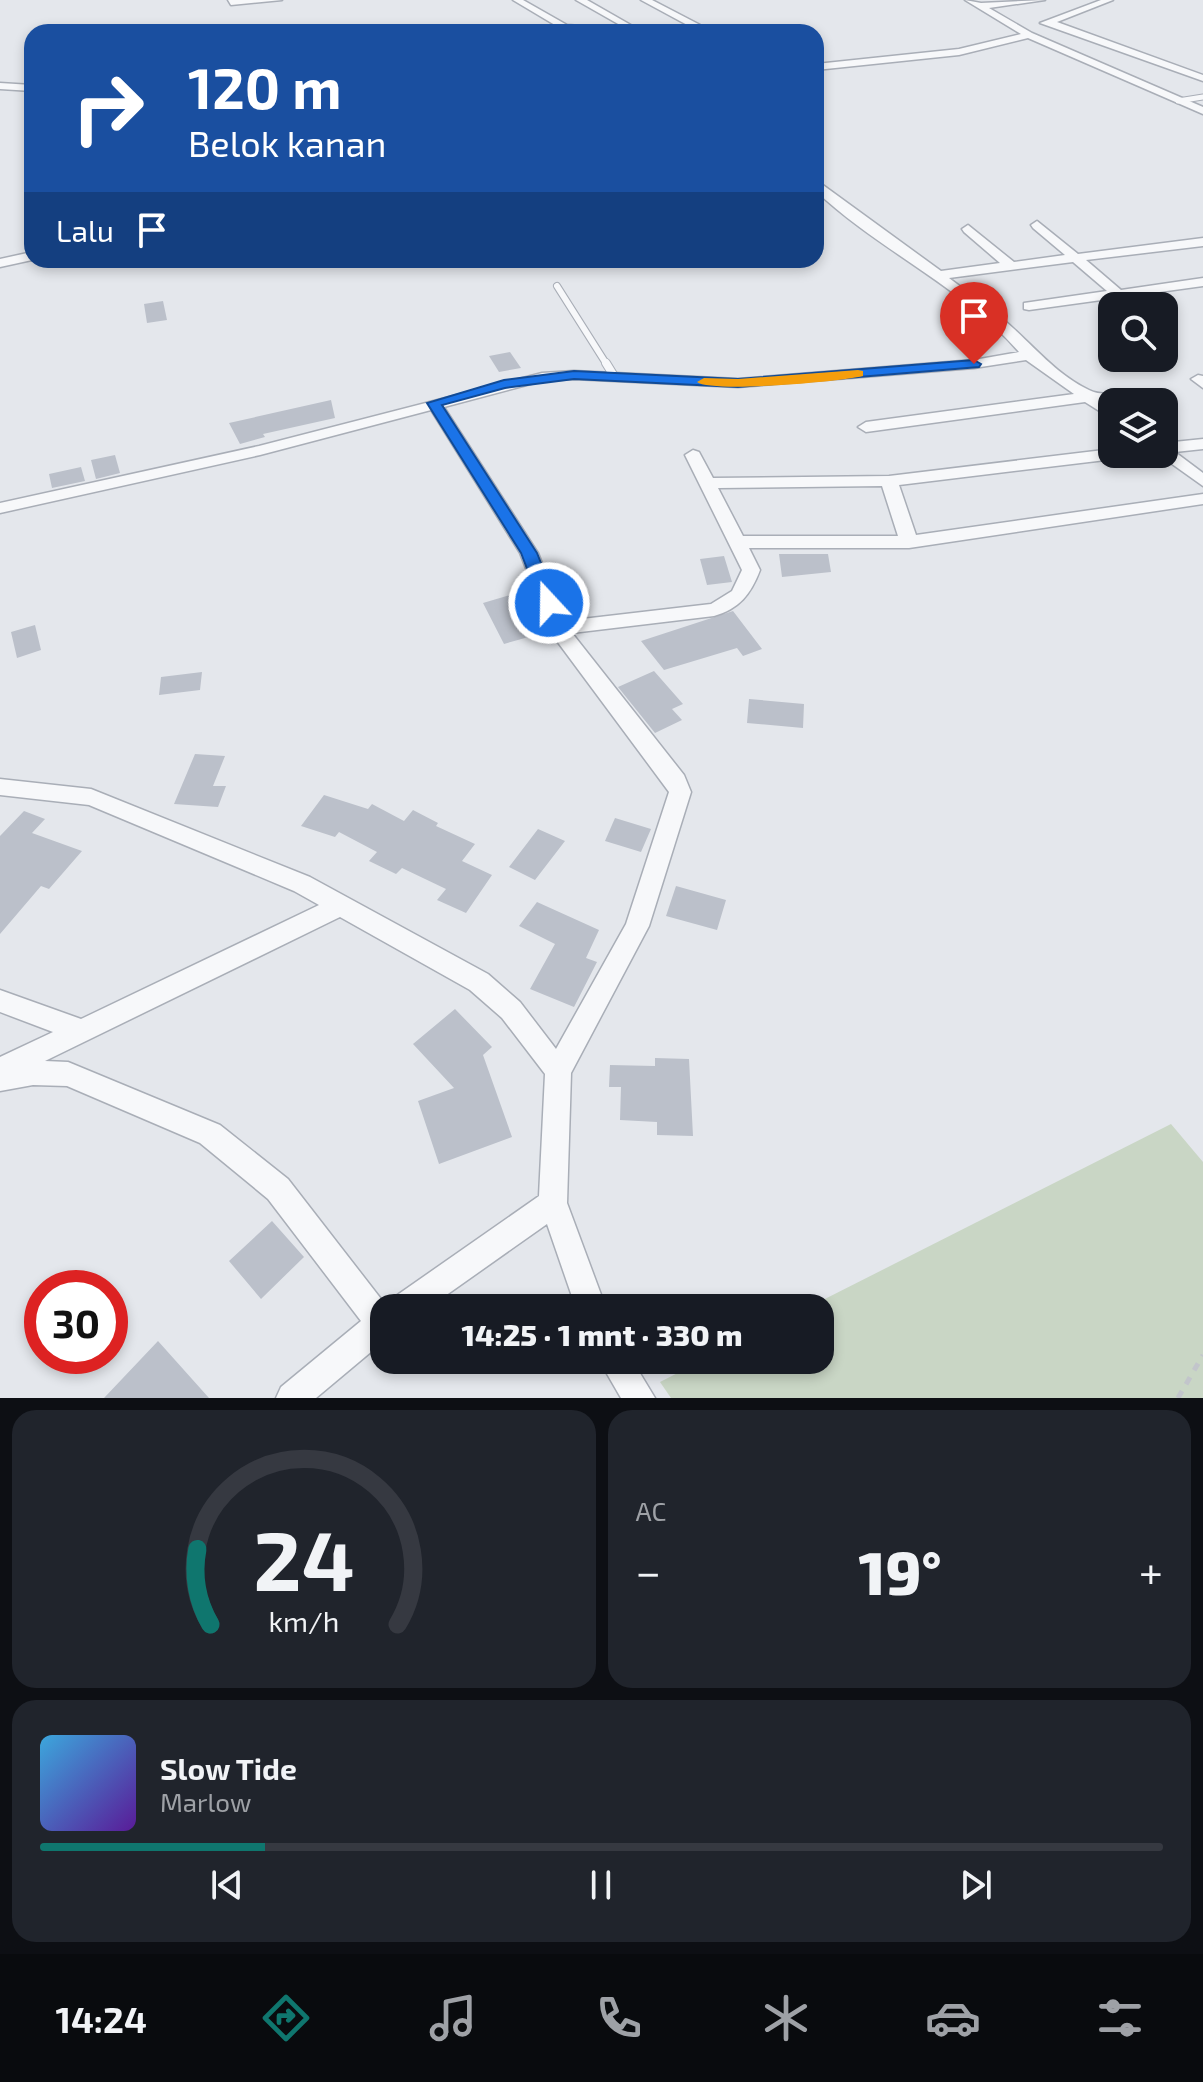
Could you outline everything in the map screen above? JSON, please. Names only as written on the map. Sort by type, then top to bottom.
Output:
[{"type":"street","points":[[231,2],[278,0]]},
{"type":"street","points":[[517,0],[558,24]]},
{"type":"street","points":[[645,0],[693,24]]},
{"type":"street","points":[[969,0],[1024,33],[1203,111]]},
{"type":"street","points":[[979,6],[1041,0]]},
{"type":"street","points":[[824,66],[959,52],[1024,33],[1109,0]]},
{"type":"street","points":[[581,4],[622,24]]},
{"type":"street","points":[[540,14],[564,10]]},
{"type":"street","points":[[1049,22],[1203,78]]},
{"type":"street","points":[[1168,65],[1203,68]]},
{"type":"street","points":[[0,86],[24,88]]},
{"type":"street","points":[[824,192],[838,205],[938,275],[1009,332],[1029,355],[1098,404]]},
{"type":"street","points":[[1037,225],[1116,292]]},
{"type":"street","points":[[968,229],[1012,267]]},
{"type":"street","points":[[938,275],[1203,242]]},
{"type":"street","points":[[0,263],[24,258]]},
{"type":"street","points":[[1132,292],[1203,282]]},
{"type":"street","points":[[1029,306],[1098,297]]},
{"type":"street","points":[[0,508],[260,450],[542,377],[614,376],[738,383],[974,364],[1029,355]]},
{"type":"street","points":[[866,427],[1098,397]]},
{"type":"street","points":[[434,403],[529,553],[558,628],[676,781],[680,792],[637,926],[558,1071],[553,1203],[586,1294]]},
{"type":"street","points":[[1178,443],[1183,447]]},
{"type":"street","points":[[1178,448],[1203,444]]},
{"type":"street","points":[[558,628],[714,610],[735,602],[751,570],[740,542],[693,455]]},
{"type":"street","points":[[707,483],[889,481],[1098,456]]},
{"type":"street","points":[[1178,460],[1203,481]]},
{"type":"street","points":[[889,481],[909,542]]},
{"type":"street","points":[[740,542],[909,542],[1203,499]]},
{"type":"street","points":[[0,787],[91,797],[302,884],[479,982],[511,1010],[558,1071]]},
{"type":"street","points":[[0,1070],[342,905]]},
{"type":"street","points":[[0,1001],[83,1031]]},
{"type":"street","points":[[0,1079],[33,1073],[68,1074],[210,1134],[278,1189],[370,1295]]},
{"type":"street","points":[[422,1294],[553,1203]]},
{"type":"street","points":[[292,1398],[370,1333]]},
{"type":"street","points":[[623,1374],[639,1398]]},
{"type":"lane","points":[[1178,101],[1203,97]]},
{"type":"lane","points":[[557,286],[614,376]]},
{"type":"path","points":[[1178,1398],[1203,1355]]},
{"type":"green space","points":[[1171,1124],[1203,1162],[1203,1398],[671,1398],[660,1382],[676,1374],[834,1374],[834,1294]]},
{"type":"building","points":[[163,301],[167,320],[147,323],[144,304]]},
{"type":"building","points":[[510,352],[521,368],[499,372],[489,356]]},
{"type":"building","points":[[331,400],[335,418],[263,434],[265,437],[240,444],[229,423]]},
{"type":"building","points":[[115,455],[120,473],[96,479],[91,460]]},
{"type":"building","points":[[81,467],[85,481],[52,488],[49,474]]},
{"type":"building","points":[[779,554],[828,554],[831,572],[782,577]]},
{"type":"building","points":[[724,556],[732,582],[707,585],[700,559]]},
{"type":"building","points":[[520,592],[533,614],[521,615],[532,636],[504,644],[483,603]]},
{"type":"building","points":[[733,611],[762,649],[743,656],[737,648],[664,670],[641,641]]},
{"type":"building","points":[[35,625],[41,650],[17,658],[11,632]]},
{"type":"building","points":[[654,671],[683,704],[672,709],[682,720],[655,733],[618,687]]},
{"type":"building","points":[[202,672],[200,690],[159,695],[161,677]]},
{"type":"building","points":[[749,699],[804,704],[803,728],[747,723]]},
{"type":"building","points":[[195,754],[225,756],[213,786],[226,786],[218,807],[174,804]]},
{"type":"building","points":[[324,795],[368,809],[372,804],[404,821],[413,810],[438,823],[436,826],[475,844],[462,861],[492,875],[466,913],[437,900],[446,889],[402,868],[396,874],[369,861],[377,852],[339,832],[335,837],[301,826]]},
{"type":"building","points":[[24,811],[45,819],[32,833],[82,851],[49,889],[41,886],[0,934],[0,836]]},
{"type":"building","points":[[615,818],[651,829],[641,852],[605,841]]},
{"type":"building","points":[[538,829],[565,841],[535,880],[509,867]]},
{"type":"building","points":[[676,886],[726,900],[717,930],[666,916]]},
{"type":"building","points":[[537,902],[599,930],[586,958],[597,962],[574,1007],[530,989],[555,944],[519,926]]},
{"type":"building","points":[[455,1009],[492,1047],[483,1055],[512,1137],[439,1164],[418,1101],[454,1088],[413,1044]]},
{"type":"building","points":[[655,1058],[689,1059],[693,1136],[657,1135],[657,1122],[620,1120],[621,1087],[609,1087],[610,1065],[655,1066]]},
{"type":"building","points":[[272,1221],[304,1257],[261,1299],[229,1261]]},
{"type":"building","points":[[158,1341],[209,1398],[104,1398]]},
{"type":"slow traffic","points":[[704,382],[738,383],[858,374]]},
{"type":"route","points":[[549,603],[529,553],[434,403],[542,377],[574,375],[738,383],[974,364]]}]
